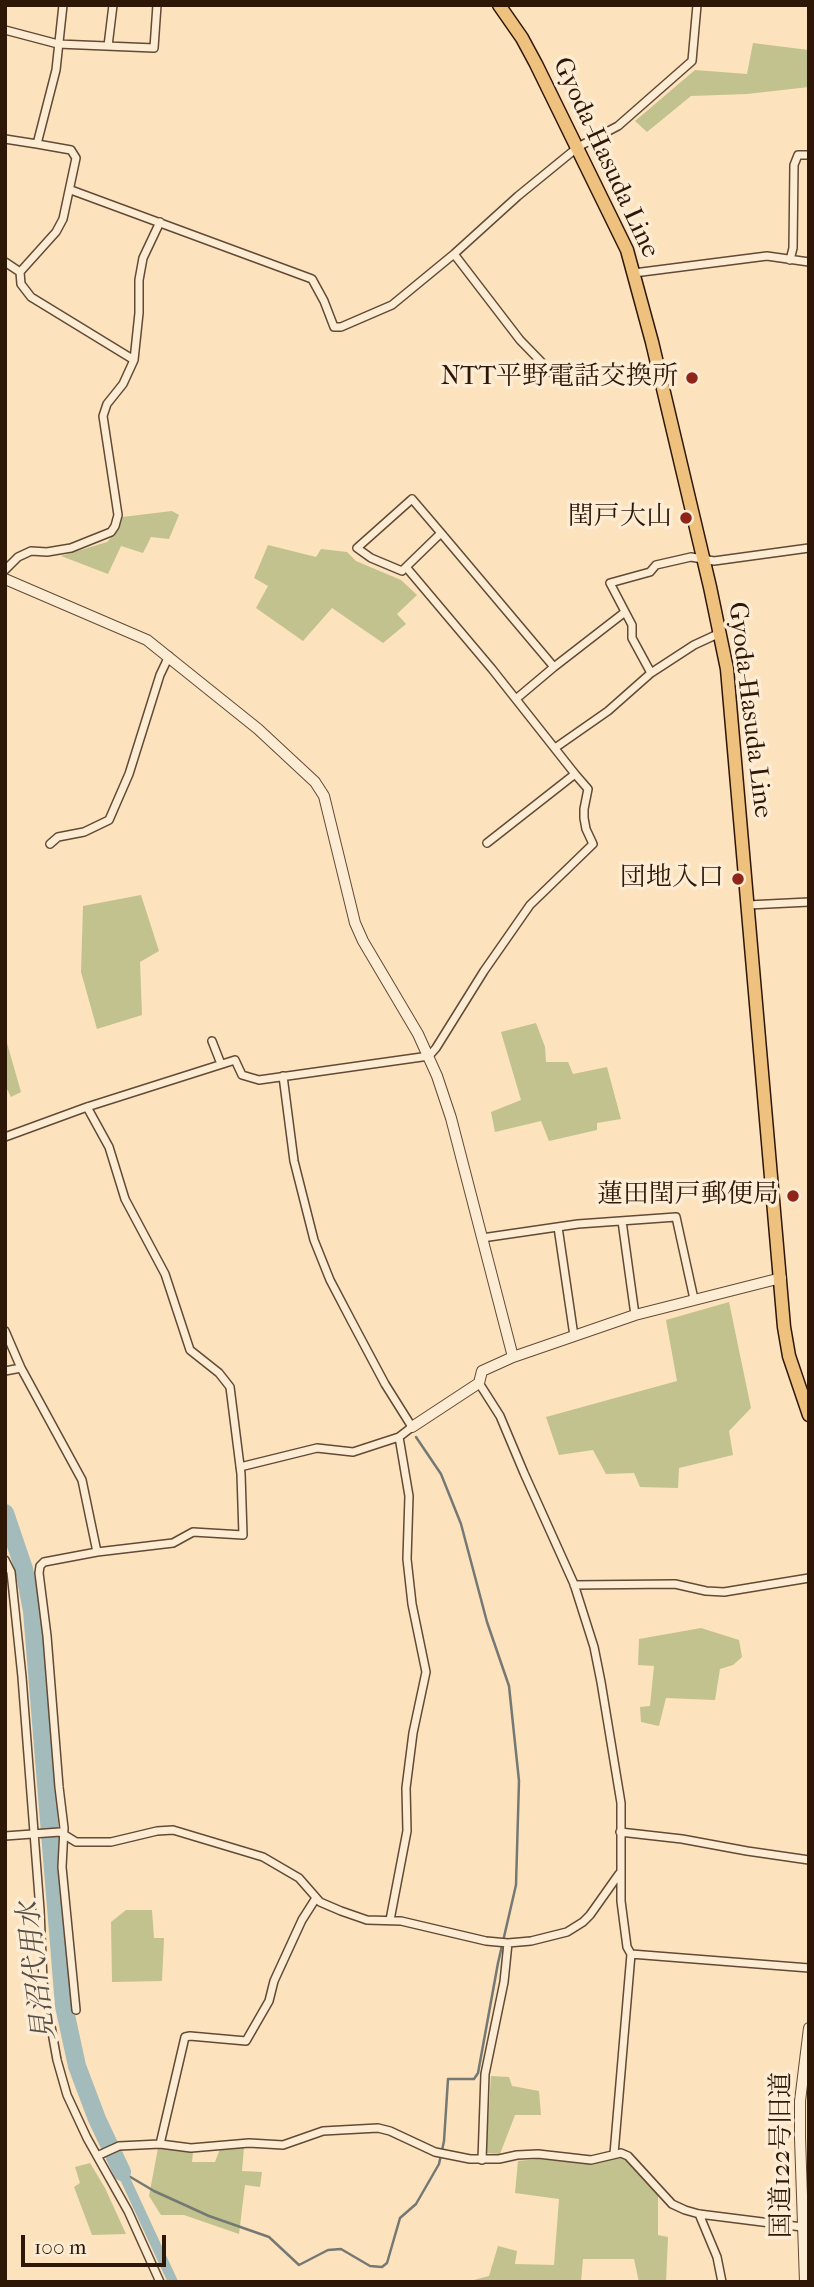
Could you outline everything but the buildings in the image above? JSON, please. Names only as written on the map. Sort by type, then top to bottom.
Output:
[{"type":"main road","name":"Gyoda-Hasuda Line","points":[[499,5],[522,38],[620,233],[634,273],[652,342],[720,633],[727,669],[784,1327],[789,1356],[809,1415]]},
{"type":"street","points":[[37,144],[56,70],[62,5]]},
{"type":"street","points":[[108,46],[113,5]]},
{"type":"street","points":[[5,30],[58,44],[154,48],[157,5]]},
{"type":"street","points":[[71,190],[312,279],[334,327],[341,327],[393,305],[578,147],[618,126],[692,61],[697,5]]},
{"type":"street","points":[[5,139],[71,150],[76,158],[63,219],[56,232],[20,272]]},
{"type":"street","points":[[790,260],[793,248],[794,164],[799,155],[809,155]]},
{"type":"street","points":[[5,570],[12,561],[32,551],[47,552],[71,548],[111,532],[116,526],[118,515],[103,416],[107,404],[123,384],[134,360],[138,326],[138,280],[143,258],[160,222]]},
{"type":"street","points":[[454,254],[520,341],[552,373]]},
{"type":"street","points":[[634,273],[767,256],[809,262]]},
{"type":"street","points":[[5,262],[20,272],[22,284],[31,297],[134,360]]},
{"type":"street","points":[[441,533],[402,571],[371,558],[357,548],[412,499],[441,533],[554,667]]},
{"type":"street","points":[[651,673],[632,638],[632,625],[610,583],[650,572],[656,565],[691,557],[714,561],[809,548]]},
{"type":"street","points":[[5,1137],[87,1107],[235,1060],[242,1075],[259,1080],[429,1056],[530,905],[593,844],[586,829],[583,808],[588,789],[406,566]]},
{"type":"street","points":[[5,579],[147,639],[258,729],[315,782],[324,796],[355,923],[429,1056],[451,1118],[513,1357]]},
{"type":"street","points":[[516,699],[625,612]]},
{"type":"street","points":[[555,748],[608,711],[651,673],[694,645],[720,633]]},
{"type":"street","points":[[50,844],[58,837],[84,832],[109,820],[129,774],[160,675],[169,656]]},
{"type":"street","points":[[487,843],[575,774]]},
{"type":"street","points":[[748,905],[809,902]]},
{"type":"street","points":[[212,1041],[221,1064]]},
{"type":"street","points":[[283,1076],[294,1161],[314,1240],[330,1280],[352,1322],[385,1384],[412,1427]]},
{"type":"street","points":[[76,2010],[62,1867],[62,1833],[40,1566],[44,1562],[97,1552],[173,1544],[193,1532],[243,1535],[240,1468],[230,1387],[219,1373],[190,1350],[165,1274],[125,1199],[109,1147],[87,1107]]},
{"type":"street","points":[[482,1238],[558,1227],[676,1217],[694,1299]]},
{"type":"street","points":[[622,1221],[635,1315]]},
{"type":"street","points":[[558,1227],[574,1336]]},
{"type":"street","points":[[240,1468],[317,1448],[353,1452],[399,1437],[479,1384],[482,1371],[513,1357],[635,1315],[781,1278]]},
{"type":"street","points":[[5,1331],[21,1368],[82,1480],[97,1552]]},
{"type":"street","points":[[5,1371],[21,1368]]},
{"type":"street","points":[[479,1384],[500,1416],[574,1585],[594,1647],[601,1682],[621,1803],[621,1901],[627,1947],[631,1954],[614,2154]]},
{"type":"street","points":[[390,1920],[407,1830],[406,1788],[413,1733],[426,1672],[412,1604],[407,1559],[409,1496],[399,1437]]},
{"type":"street","points":[[5,1560],[11,1572],[22,1677],[43,1982],[54,2048],[67,2095],[100,2154],[160,2282]]},
{"type":"street","points":[[574,1585],[675,1584],[724,1592],[809,1578]]},
{"type":"street","points":[[5,1836],[62,1833],[76,1842],[111,1842],[173,1830],[264,1857],[299,1878],[316,1898],[367,1920],[390,1920],[476,1939],[508,1943],[541,1940],[568,1932],[590,1915],[620,1873]]},
{"type":"street","points":[[620,1832],[682,1839],[809,1860]]},
{"type":"street","points":[[160,2144],[185,2037],[246,2041],[269,2001],[274,1981],[316,1898]]},
{"type":"street","points":[[482,2160],[485,2074],[504,1982],[508,1943]]},
{"type":"street","points":[[631,1954],[809,1968]]},
{"type":"street","name":"国道122号旧道","points":[[805,2282],[800,2101],[809,2028]]},
{"type":"street","points":[[100,2154],[114,2147],[160,2144],[191,2148],[249,2143],[284,2145],[323,2131],[378,2128],[446,2155],[482,2160],[538,2154],[591,2161],[621,2153],[628,2156],[672,2204],[699,2214],[802,2227]]},
{"type":"street","points":[[699,2214],[717,2258],[722,2282]]},
{"type":"green space","points":[[753,43],[809,50],[809,87],[747,94],[691,96],[647,132],[635,121],[695,70],[747,74]]},
{"type":"green space","points":[[172,511],[179,515],[169,539],[151,537],[143,553],[121,546],[108,574],[61,556],[107,542],[119,529],[122,517]]},
{"type":"green space","points":[[268,545],[316,557],[321,549],[347,552],[356,561],[401,580],[417,595],[397,614],[406,624],[383,643],[332,608],[303,641],[256,608],[268,586],[254,578]]},
{"type":"green space","points":[[141,895],[159,951],[140,962],[142,1015],[97,1029],[81,972],[83,906]]},
{"type":"green space","points":[[536,1023],[545,1047],[546,1062],[568,1062],[573,1074],[607,1067],[621,1119],[597,1123],[597,1130],[549,1141],[541,1121],[495,1132],[491,1112],[521,1100],[501,1032]]},
{"type":"green space","points":[[5,1036],[21,1092],[11,1097],[5,1085]]},
{"type":"green space","points":[[729,1302],[751,1408],[729,1431],[733,1455],[679,1468],[678,1488],[640,1487],[634,1473],[606,1474],[593,1450],[559,1455],[546,1417],[677,1381],[666,1320]]},
{"type":"green space","points":[[701,1628],[739,1640],[742,1657],[733,1665],[720,1669],[715,1700],[666,1698],[659,1726],[641,1722],[640,1707],[650,1706],[654,1666],[638,1665],[639,1639]]},
{"type":"green space","points":[[126,1910],[152,1910],[154,1938],[164,1938],[162,1981],[112,1982],[111,1922]]},
{"type":"green space","points":[[491,2076],[509,2077],[512,2086],[539,2091],[541,2115],[515,2115],[500,2154],[486,2153]]},
{"type":"green space","points":[[244,2147],[242,2171],[262,2172],[260,2187],[245,2185],[239,2234],[184,2215],[161,2215],[149,2196],[158,2148],[193,2152],[192,2162],[215,2162],[220,2149]]},
{"type":"green space","points":[[628,2157],[658,2194],[658,2235],[668,2237],[666,2282],[639,2282],[634,2259],[583,2259],[581,2282],[466,2282],[489,2276],[498,2246],[517,2251],[515,2264],[554,2265],[559,2199],[515,2193],[518,2161],[538,2159],[590,2164]]},
{"type":"green space","points":[[90,2163],[126,2234],[92,2235],[74,2187],[80,2183],[75,2167]]},
{"type":"waterway","points":[[122,2172],[154,2191],[209,2216],[269,2237],[299,2265],[328,2250],[341,2249],[370,2266],[382,2267],[387,2263],[400,2218],[416,2204],[439,2164],[444,2141],[448,2079],[474,2079],[478,2073],[498,1963],[516,1885],[519,1781],[509,1686],[487,1622],[461,1524],[441,1474],[416,1437]]},
{"type":"waterway","name":"見沼代用水","points":[[5,1513],[24,1569],[32,1611],[64,2006],[77,2066],[97,2119],[122,2172]]},
{"type":"waterway","name":"見沼代用水","points":[[122,2172],[173,2282]]},
{"type":"place","name":"NTT平野電話交換所","points":[[692,378]]},
{"type":"place","name":"閏戸大山","points":[[686,518]]},
{"type":"place","name":"団地入口","points":[[738,879]]},
{"type":"place","name":"蓮田閏戸郵便局","points":[[793,1196]]}]
